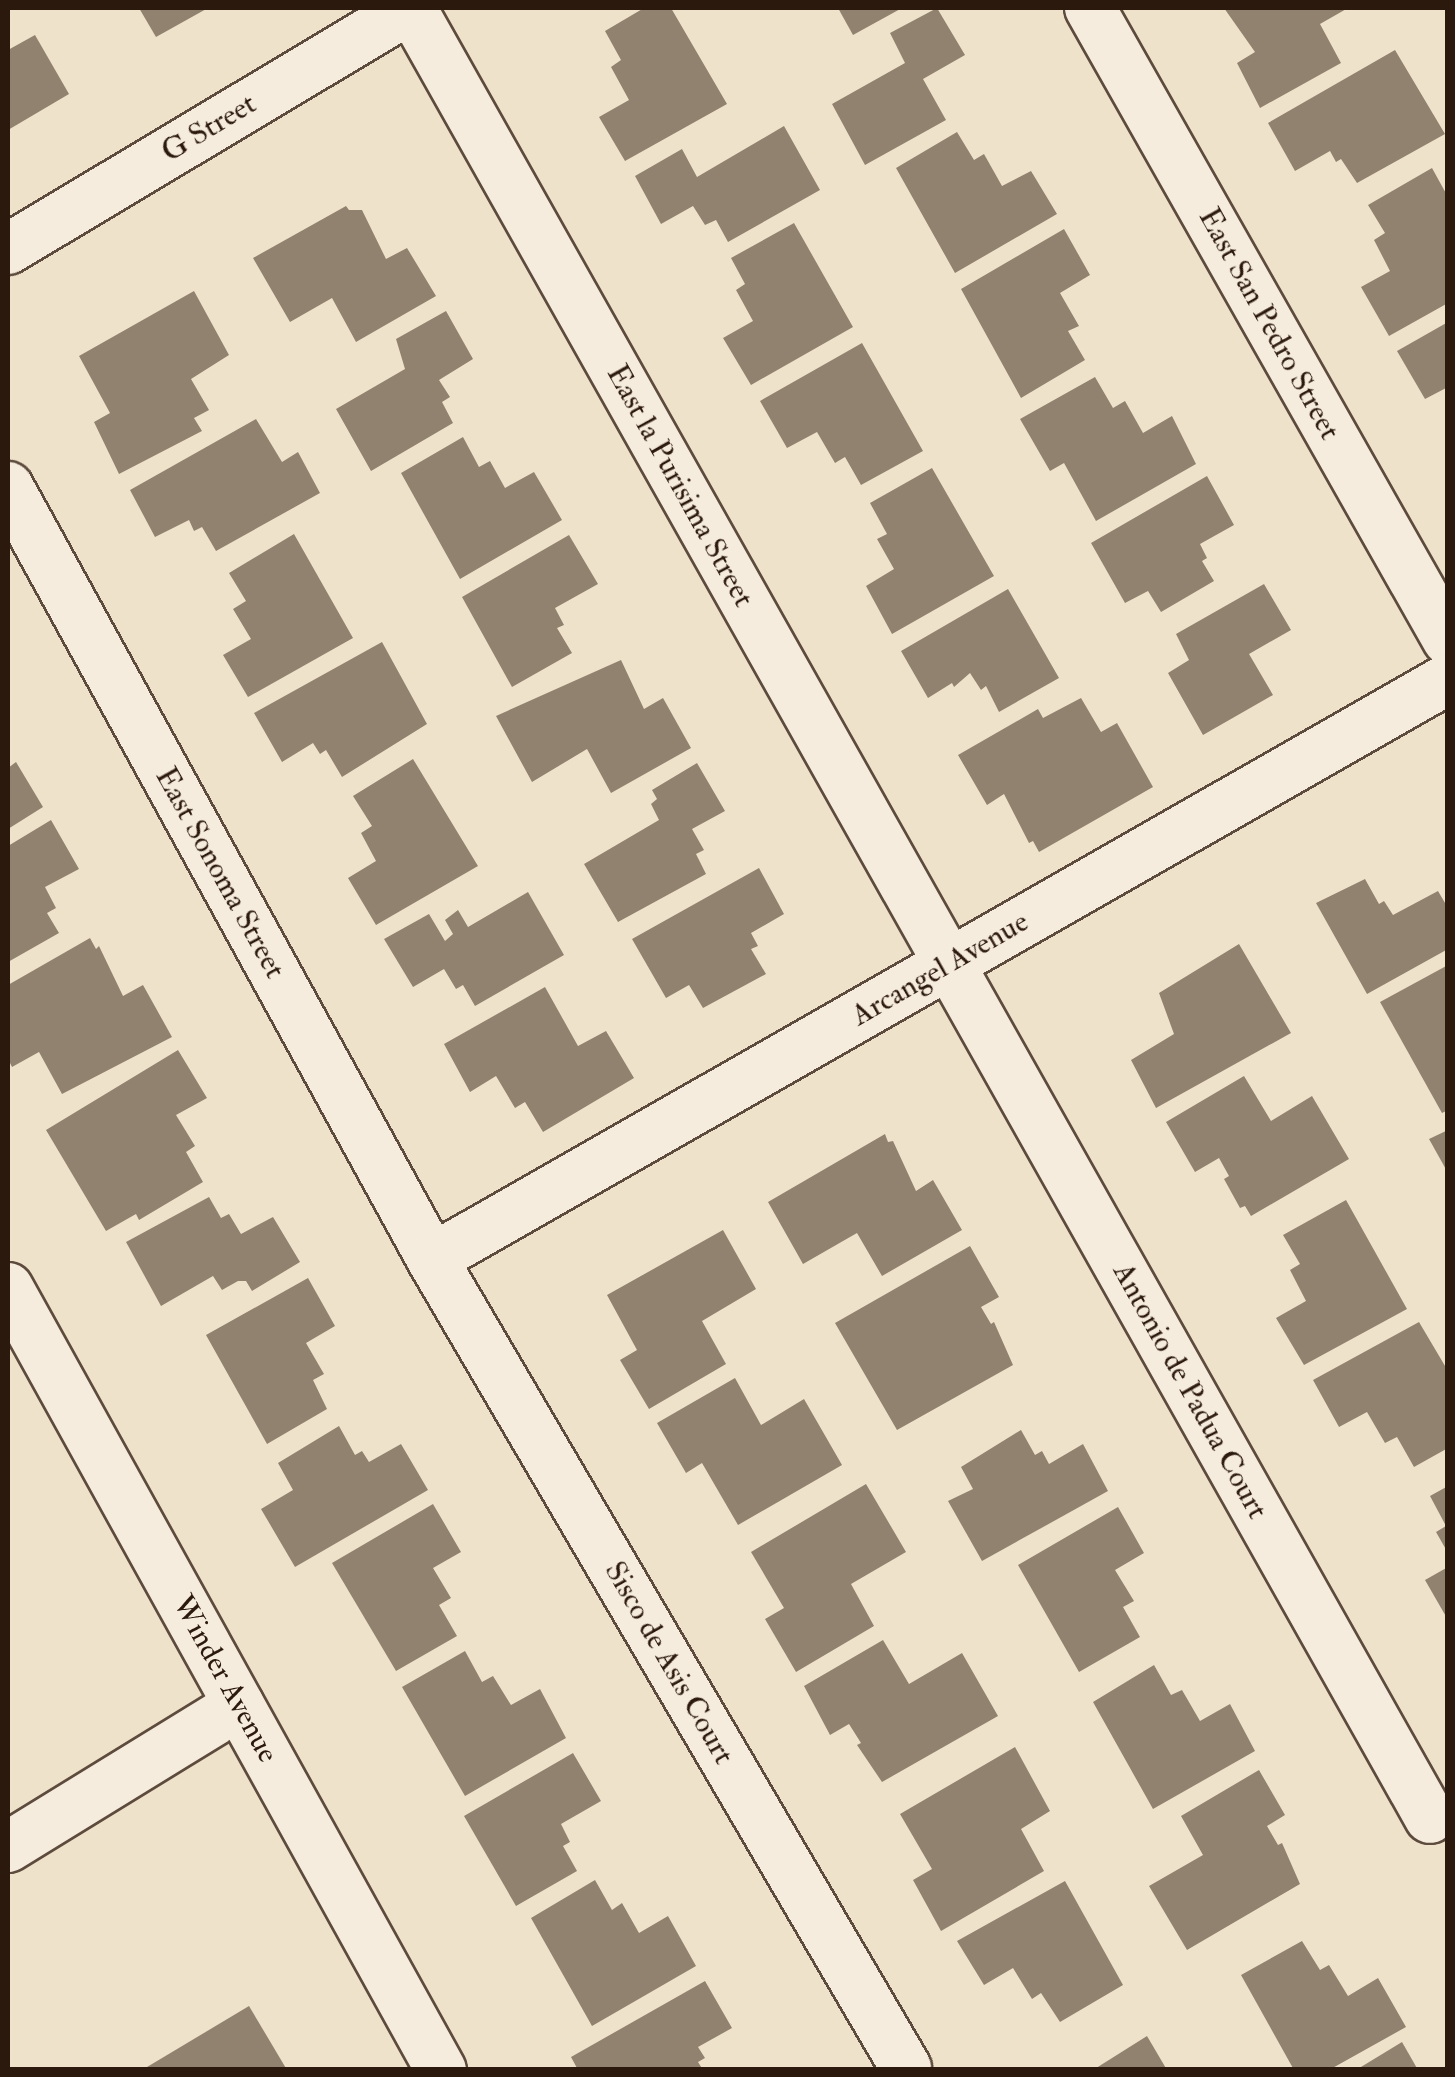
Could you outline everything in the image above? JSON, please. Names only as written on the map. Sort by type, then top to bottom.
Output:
[{"type":"street","name":"G Street","points":[[8,249],[411,8]]},
{"type":"street","name":"East la Purisima Street","points":[[411,8],[949,964]]},
{"type":"street","name":"East San Pedro Street","points":[[1090,8],[1448,640]]},
{"type":"street","name":"East Sonoma Street","points":[[8,487],[432,1259]]},
{"type":"street","name":"Arcangel Avenue","points":[[432,1259],[1448,679]]},
{"type":"street","name":"Antonio de Padua Court","points":[[949,964],[1430,1818]]},
{"type":"street","name":"Sisco de Asis Court","points":[[432,1259],[906,2068]]},
{"type":"street","name":"Winder Avenue","points":[[13,1313],[239,1705],[442,2070]]},
{"type":"street","points":[[8,1847],[239,1705]]},
{"type":"building","points":[[139,8],[208,8],[156,37]]},
{"type":"building","points":[[644,8],[671,8],[727,104],[625,161],[599,117],[629,100],[611,67],[621,60],[605,31]]},
{"type":"building","points":[[838,8],[902,8],[853,35]]},
{"type":"building","points":[[937,8],[965,55],[923,79],[946,120],[865,165],[832,104],[905,63],[890,33]]},
{"type":"building","points":[[1224,8],[1348,8],[1320,24],[1341,63],[1260,108],[1237,63],[1255,52]]},
{"type":"building","points":[[35,35],[69,94],[8,130],[8,50]]},
{"type":"building","points":[[1395,50],[1445,134],[1357,183],[1341,159],[1336,162],[1330,151],[1295,171],[1268,123]]},
{"type":"building","points":[[784,126],[820,190],[728,242],[716,220],[705,225],[693,206],[661,224],[635,176],[682,149],[697,177]]},
{"type":"building","points":[[957,132],[974,160],[984,154],[1002,186],[1031,171],[1057,214],[955,273],[896,168]]},
{"type":"building","points":[[1432,168],[1448,197],[1448,303],[1389,336],[1361,287],[1390,271],[1374,240],[1385,233],[1368,205]]},
{"type":"building","points":[[346,206],[349,210],[362,210],[386,259],[407,248],[436,296],[356,342],[332,298],[290,322],[253,258]]},
{"type":"building","points":[[794,223],[853,327],[751,385],[723,338],[753,321],[736,290],[745,284],[731,258]]},
{"type":"building","points":[[1064,229],[1090,275],[1060,293],[1079,326],[1068,331],[1085,360],[1021,398],[961,289]]},
{"type":"building","points":[[194,291],[229,355],[191,379],[209,410],[194,418],[202,431],[119,474],[94,422],[110,413],[79,356]]},
{"type":"building","points":[[446,311],[473,359],[439,380],[450,397],[442,402],[453,423],[371,471],[336,409],[405,369],[396,339]]},
{"type":"building","points":[[1448,322],[1448,387],[1425,399],[1397,351]]},
{"type":"building","points":[[862,343],[923,451],[861,485],[845,457],[835,463],[817,432],[787,448],[760,401]]},
{"type":"building","points":[[1095,377],[1113,408],[1125,401],[1143,433],[1172,416],[1196,464],[1096,521],[1064,463],[1050,471],[1020,419]]},
{"type":"building","points":[[256,419],[282,462],[298,452],[320,493],[216,551],[202,527],[194,531],[189,520],[155,537],[130,490]]},
{"type":"building","points":[[463,437],[479,467],[490,461],[505,488],[534,472],[562,520],[460,579],[401,473]]},
{"type":"building","points":[[932,468],[994,576],[892,634],[866,586],[894,569],[877,539],[887,534],[870,503]]},
{"type":"building","points":[[1207,476],[1234,525],[1200,544],[1207,558],[1202,561],[1214,581],[1161,612],[1148,591],[1125,603],[1091,543]]},
{"type":"building","points":[[294,534],[353,638],[248,697],[223,655],[251,639],[233,609],[246,601],[229,573]]},
{"type":"building","points":[[569,535],[598,584],[555,608],[564,625],[557,628],[572,653],[512,687],[462,597]]},
{"type":"building","points":[[1264,584],[1291,630],[1249,654],[1273,695],[1203,735],[1168,673],[1189,660],[1176,634]]},
{"type":"building","points":[[1008,589],[1059,678],[999,712],[986,686],[981,690],[970,673],[954,687],[952,683],[928,698],[901,651]]},
{"type":"building","points":[[382,642],[427,724],[342,777],[326,750],[320,754],[313,743],[282,762],[254,713]]},
{"type":"building","points":[[621,660],[644,709],[663,698],[691,748],[611,793],[587,749],[532,782],[496,716]]},
{"type":"building","points":[[1081,698],[1101,732],[1117,723],[1153,787],[1039,852],[1033,841],[1029,843],[1004,794],[987,805],[958,755],[1038,709],[1043,718]]},
{"type":"building","points":[[413,759],[478,866],[376,925],[348,878],[376,861],[361,833],[372,826],[353,796]]},
{"type":"building","points":[[16,762],[43,807],[8,829],[8,768]]},
{"type":"building","points":[[697,763],[725,811],[692,829],[704,850],[696,854],[706,874],[618,922],[584,864],[659,820],[651,804],[657,799],[652,790]]},
{"type":"building","points":[[51,820],[79,869],[45,887],[56,908],[47,913],[59,933],[8,962],[8,846]]},
{"type":"building","points":[[759,868],[784,914],[751,933],[758,946],[751,949],[766,974],[703,1008],[689,985],[666,998],[632,939]]},
{"type":"building","points":[[1365,879],[1379,904],[1384,901],[1393,915],[1438,891],[1448,908],[1448,949],[1367,994],[1316,903]]},
{"type":"building","points":[[528,892],[564,955],[475,1006],[463,985],[456,989],[444,969],[413,987],[384,939],[429,914],[445,941],[453,934],[445,920],[458,910],[468,927]]},
{"type":"building","points":[[90,938],[96,949],[99,946],[123,996],[143,985],[172,1037],[62,1094],[39,1052],[12,1067],[8,1059],[8,985]]},
{"type":"building","points":[[1239,944],[1291,1033],[1156,1108],[1131,1060],[1174,1034],[1159,993]]},
{"type":"building","points":[[1448,965],[1448,1110],[1442,1113],[1380,1002]]},
{"type":"building","points":[[545,987],[578,1046],[606,1031],[634,1078],[543,1132],[525,1102],[515,1108],[496,1076],[470,1092],[444,1044]]},
{"type":"building","points":[[178,1050],[207,1098],[176,1115],[195,1146],[186,1152],[203,1182],[139,1220],[136,1214],[106,1231],[46,1130]]},
{"type":"building","points":[[1244,1076],[1271,1121],[1312,1096],[1349,1159],[1251,1216],[1245,1206],[1240,1208],[1224,1179],[1229,1176],[1219,1158],[1195,1172],[1166,1122]]},
{"type":"building","points":[[1448,1130],[1448,1173],[1429,1139]]},
{"type":"building","points":[[885,1134],[888,1142],[893,1141],[916,1191],[933,1180],[962,1230],[882,1276],[857,1233],[803,1264],[768,1202]]},
{"type":"building","points":[[209,1197],[221,1218],[229,1214],[241,1234],[273,1217],[300,1262],[252,1291],[246,1281],[222,1290],[213,1276],[161,1306],[126,1242]]},
{"type":"building","points":[[1346,1200],[1407,1309],[1304,1365],[1276,1318],[1306,1301],[1290,1270],[1300,1264],[1283,1235]]},
{"type":"building","points":[[723,1230],[756,1289],[702,1321],[726,1364],[649,1409],[620,1360],[637,1350],[607,1295]]},
{"type":"building","points":[[970,1246],[999,1297],[981,1307],[991,1324],[994,1322],[1013,1365],[897,1430],[835,1323]]},
{"type":"building","points":[[308,1278],[335,1326],[306,1343],[324,1374],[313,1380],[327,1409],[267,1444],[206,1335]]},
{"type":"building","points":[[1419,1322],[1448,1371],[1448,1448],[1414,1467],[1397,1437],[1385,1443],[1367,1412],[1339,1427],[1313,1380]]},
{"type":"building","points":[[735,1378],[761,1425],[804,1399],[842,1465],[738,1525],[702,1463],[686,1473],[657,1423]]},
{"type":"building","points":[[339,1426],[355,1455],[362,1451],[369,1462],[401,1444],[428,1490],[295,1567],[261,1509],[293,1490],[278,1463]]},
{"type":"building","points":[[1021,1430],[1035,1455],[1042,1451],[1049,1464],[1083,1444],[1108,1491],[982,1561],[948,1501],[973,1489],[961,1467]]},
{"type":"building","points":[[866,1484],[906,1552],[851,1584],[874,1626],[796,1672],[765,1619],[784,1608],[751,1552]]},
{"type":"building","points":[[1448,1486],[1448,1553],[1436,1532],[1446,1526],[1430,1496]]},
{"type":"building","points":[[433,1504],[461,1552],[433,1568],[451,1598],[439,1605],[457,1636],[396,1671],[332,1563]]},
{"type":"building","points":[[1118,1507],[1144,1553],[1115,1570],[1134,1601],[1123,1607],[1140,1637],[1079,1672],[1018,1565]]},
{"type":"building","points":[[1448,1567],[1448,1620],[1425,1580]]},
{"type":"building","points":[[883,1640],[909,1684],[962,1653],[998,1716],[882,1782],[857,1745],[861,1743],[849,1724],[830,1735],[804,1686]]},
{"type":"building","points":[[465,1651],[482,1682],[493,1676],[511,1705],[540,1689],[566,1738],[465,1796],[402,1687]]},
{"type":"building","points":[[1154,1665],[1171,1695],[1182,1690],[1200,1721],[1230,1704],[1255,1751],[1153,1809],[1093,1702]]},
{"type":"building","points":[[1015,1747],[1050,1811],[1021,1829],[1044,1871],[941,1931],[913,1880],[932,1869],[900,1814]]},
{"type":"building","points":[[573,1753],[601,1801],[561,1824],[570,1842],[563,1846],[577,1871],[516,1906],[464,1816]]},
{"type":"building","points":[[1259,1770],[1285,1815],[1267,1826],[1278,1845],[1282,1843],[1300,1884],[1187,1950],[1149,1886],[1203,1855],[1181,1816]]},
{"type":"building","points":[[595,1880],[612,1910],[622,1903],[639,1933],[668,1916],[696,1966],[592,2026],[531,1918]]},
{"type":"building","points":[[1065,1881],[1123,1985],[1060,2022],[1041,1993],[1032,1999],[1013,1968],[984,1985],[957,1941]]},
{"type":"building","points":[[1302,1941],[1320,1970],[1329,1965],[1348,1996],[1378,1978],[1406,2027],[1329,2070],[1294,2070],[1241,1975]]},
{"type":"building","points":[[705,1981],[732,2028],[698,2047],[705,2058],[698,2062],[703,2070],[578,2070],[571,2057]]},
{"type":"building","points":[[249,2006],[287,2070],[142,2070]]},
{"type":"building","points":[[1147,2036],[1167,2070],[1093,2070]]},
{"type":"building","points":[[1402,2042],[1418,2070],[1356,2070]]}]
